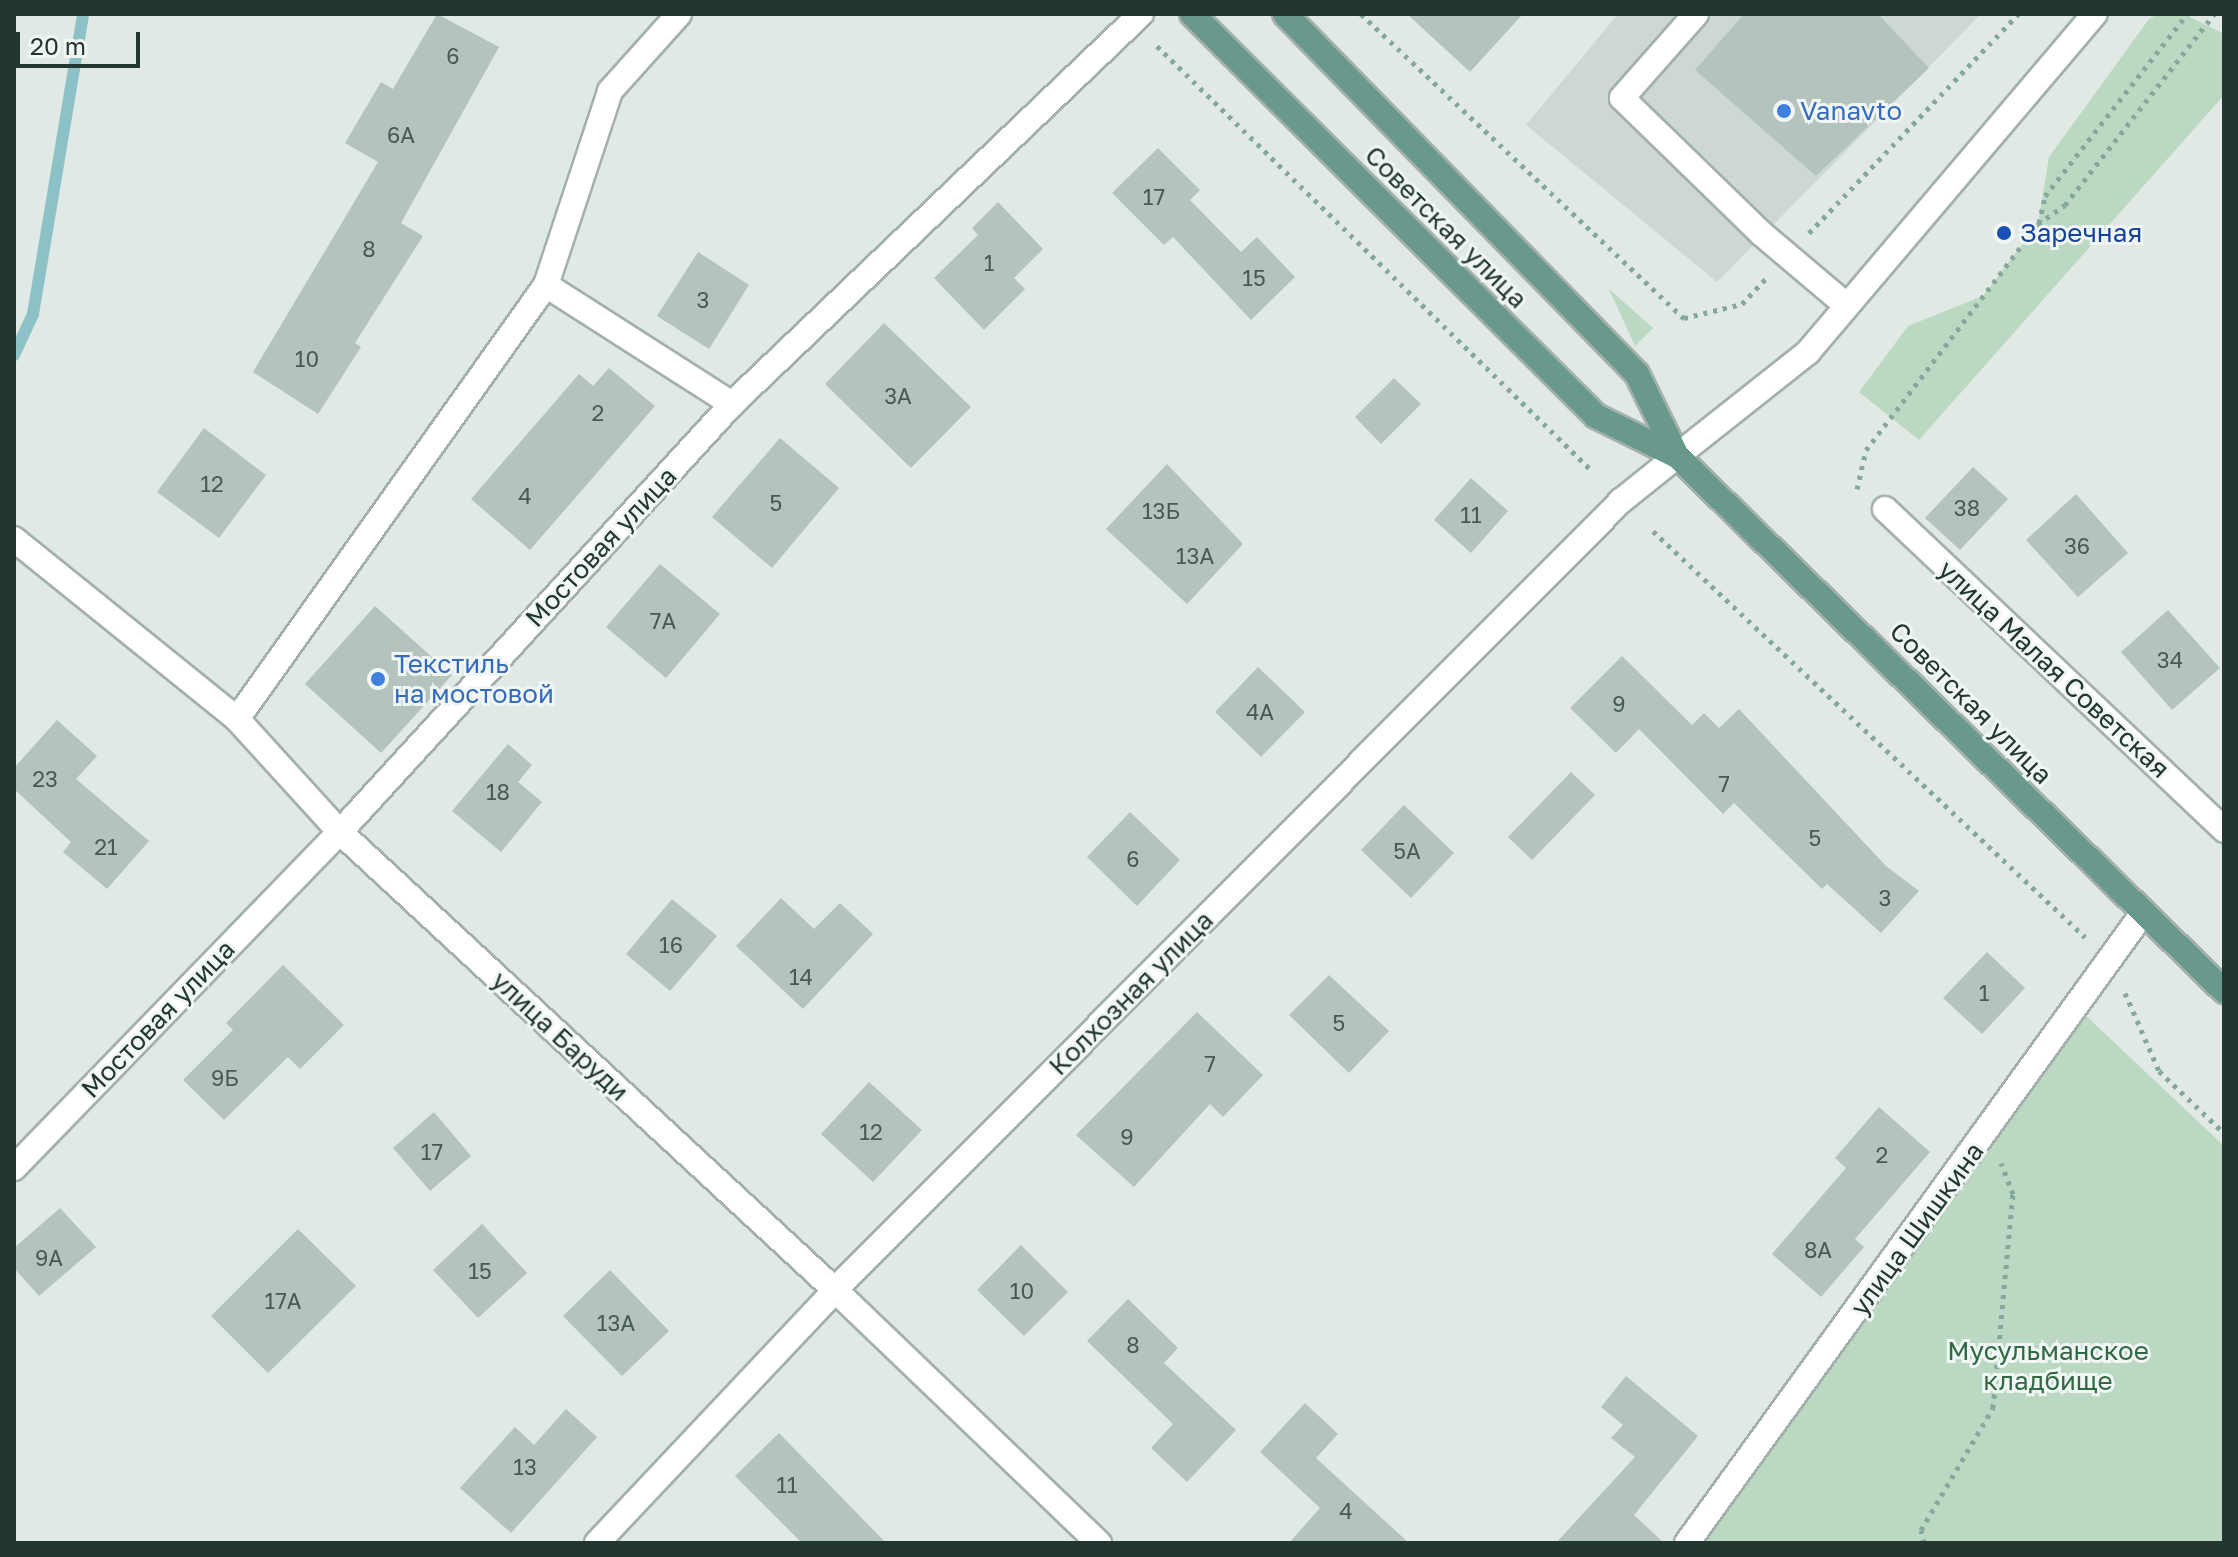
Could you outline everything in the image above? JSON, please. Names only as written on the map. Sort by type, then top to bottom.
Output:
[{"type":"main road","name":"Советская улица","points":[[1192,14],[1596,416],[1677,456],[2224,991]]},
{"type":"main road","name":"Советская улица","points":[[1285,14],[1637,374],[1677,456]]},
{"type":"street","points":[[237,719],[546,285],[610,91],[679,14]]},
{"type":"street","points":[[1696,14],[1622,98],[1788,255],[1846,305]]},
{"type":"street","name":"Колхозная улица","points":[[597,1543],[835,1290],[1621,501],[1808,352],[2095,14]]},
{"type":"street","name":"Мостовая улица","points":[[14,1168],[340,832],[732,404],[1137,18]]},
{"type":"street","points":[[546,285],[732,404]]},
{"type":"street","name":"улица Малая Советская","points":[[1885,509],[2224,830]]},
{"type":"street","name":"улица Баруди","points":[[14,539],[237,719],[340,832],[835,1290],[1099,1543]]},
{"type":"street","name":"улица Шишкина","points":[[1687,1543],[1989,1130],[2143,913]]},
{"type":"path","points":[[1361,14],[1684,318],[1742,304],[2018,14]]},
{"type":"path","points":[[2038,224],[2045,196],[2187,14]]},
{"type":"path","points":[[1891,418],[2038,224],[2065,205],[2214,14]]},
{"type":"path","points":[[1137,18],[1592,471]]},
{"type":"path","points":[[1653,531],[2110,960],[2159,1071],[2224,1133]]},
{"type":"path","points":[[1924,1543],[1921,1530],[1993,1408],[2013,1194],[1989,1130]]},
{"type":"shaded area","points":[[1618,14],[1981,14],[1717,282],[1526,125]]},
{"type":"green space","points":[[2158,14],[2186,15],[2224,34],[2224,95],[1919,440],[1859,392],[1908,326],[1983,296],[2038,224],[2049,157],[2149,19]]},
{"type":"green space","points":[[1609,289],[1653,328],[1635,346]]},
{"type":"green space","name":"Мусульманское кладбище","points":[[2083,1013],[2224,1146],[2224,1543],[1703,1543]]},
{"type":"building","points":[[437,14],[499,47],[401,223],[423,236],[355,343],[361,347],[318,414],[253,372],[378,162],[345,143],[381,82],[393,89]]},
{"type":"building","points":[[1407,14],[1523,14],[1470,72]]},
{"type":"building","points":[[1744,14],[1878,14],[1929,68],[1816,176],[1695,70]]},
{"type":"building","points":[[1158,148],[1200,190],[1190,200],[1241,252],[1257,237],[1295,277],[1251,320],[1173,237],[1164,245],[1112,193]]},
{"type":"building","points":[[998,202],[1043,249],[1014,278],[1025,289],[984,330],[934,278],[978,235],[972,228]]},
{"type":"building","points":[[698,252],[749,285],[709,349],[657,316]]},
{"type":"building","points":[[884,323],[971,407],[911,468],[825,384]]},
{"type":"building","points":[[609,368],[655,406],[530,550],[471,499],[579,374],[593,386]]},
{"type":"building","points":[[1394,378],[1421,404],[1381,444],[1355,417]]},
{"type":"building","points":[[204,428],[266,475],[219,538],[157,492]]},
{"type":"building","points":[[780,438],[839,488],[772,568],[712,517]]},
{"type":"building","points":[[1167,464],[1243,544],[1187,604],[1106,529]]},
{"type":"building","points":[[1973,467],[2008,499],[1960,550],[1925,518]]},
{"type":"building","points":[[1471,478],[1508,511],[1471,553],[1434,520]]},
{"type":"building","points":[[2076,494],[2128,553],[2078,597],[2026,540]]},
{"type":"building","points":[[660,564],[720,614],[666,678],[606,627]]},
{"type":"building","name":"Текстиль на мостовой","points":[[375,606],[452,675],[381,753],[305,684]]},
{"type":"building","points":[[2168,610],[2220,668],[2172,710],[2121,652]]},
{"type":"building","points":[[1622,656],[1692,725],[1704,713],[1719,728],[1739,709],[1886,866],[1919,891],[1881,933],[1827,884],[1822,889],[1734,803],[1723,814],[1639,729],[1616,753],[1570,708]]},
{"type":"building","points":[[1258,667],[1305,712],[1261,757],[1215,712]]},
{"type":"building","points":[[57,720],[97,756],[76,779],[149,841],[107,889],[63,852],[71,842],[14,789],[14,768]]},
{"type":"building","points":[[508,744],[532,765],[518,782],[542,802],[501,852],[452,811]]},
{"type":"building","points":[[1571,772],[1595,795],[1532,860],[1508,837]]},
{"type":"building","points":[[1404,805],[1454,853],[1411,898],[1361,850]]},
{"type":"building","points":[[1130,812],[1180,860],[1137,906],[1087,857]]},
{"type":"building","points":[[781,898],[814,929],[840,903],[873,934],[803,1009],[736,946]]},
{"type":"building","points":[[672,899],[717,936],[670,991],[626,954]]},
{"type":"building","points":[[1987,952],[2025,988],[1982,1034],[1943,998]]},
{"type":"building","points":[[283,965],[344,1025],[300,1069],[288,1057],[224,1120],[183,1080],[233,1030],[226,1023]]},
{"type":"building","points":[[1329,975],[1389,1031],[1349,1073],[1289,1015]]},
{"type":"building","points":[[1197,1012],[1263,1075],[1223,1117],[1210,1104],[1134,1187],[1076,1135]]},
{"type":"building","points":[[869,1082],[922,1130],[873,1182],[821,1134]]},
{"type":"building","points":[[1879,1107],[1930,1152],[1855,1239],[1864,1247],[1821,1297],[1772,1254],[1846,1168],[1835,1158]]},
{"type":"building","points":[[434,1112],[471,1156],[430,1191],[393,1148]]},
{"type":"building","points":[[60,1208],[96,1247],[39,1296],[14,1268],[14,1248]]},
{"type":"building","points":[[482,1224],[527,1273],[478,1318],[433,1270]]},
{"type":"building","points":[[298,1229],[356,1286],[268,1373],[211,1316]]},
{"type":"building","points":[[1021,1245],[1068,1292],[1024,1336],[977,1290]]},
{"type":"building","points":[[610,1270],[669,1331],[622,1376],[563,1316]]},
{"type":"building","points":[[1128,1299],[1178,1348],[1164,1363],[1236,1430],[1187,1482],[1151,1448],[1173,1424],[1087,1341]]},
{"type":"building","points":[[1626,1376],[1698,1436],[1634,1515],[1664,1543],[1556,1543],[1635,1457],[1611,1438],[1623,1425],[1601,1407]]},
{"type":"building","points":[[1305,1403],[1338,1434],[1316,1458],[1409,1543],[1289,1543],[1320,1508],[1260,1452]]},
{"type":"building","points":[[566,1409],[597,1437],[511,1533],[460,1488],[515,1427],[534,1445]]},
{"type":"building","points":[[779,1433],[886,1543],[802,1543],[735,1476]]},
{"type":"waterway","points":[[14,355],[33,314],[83,14]]},
{"type":"place","name":"Vanavto","points":[[1784,111]]},
{"type":"place","name":"Заречная","points":[[2004,233]]},
{"type":"place","name":"Текстиль на мостовой","points":[[378,679]]}]
